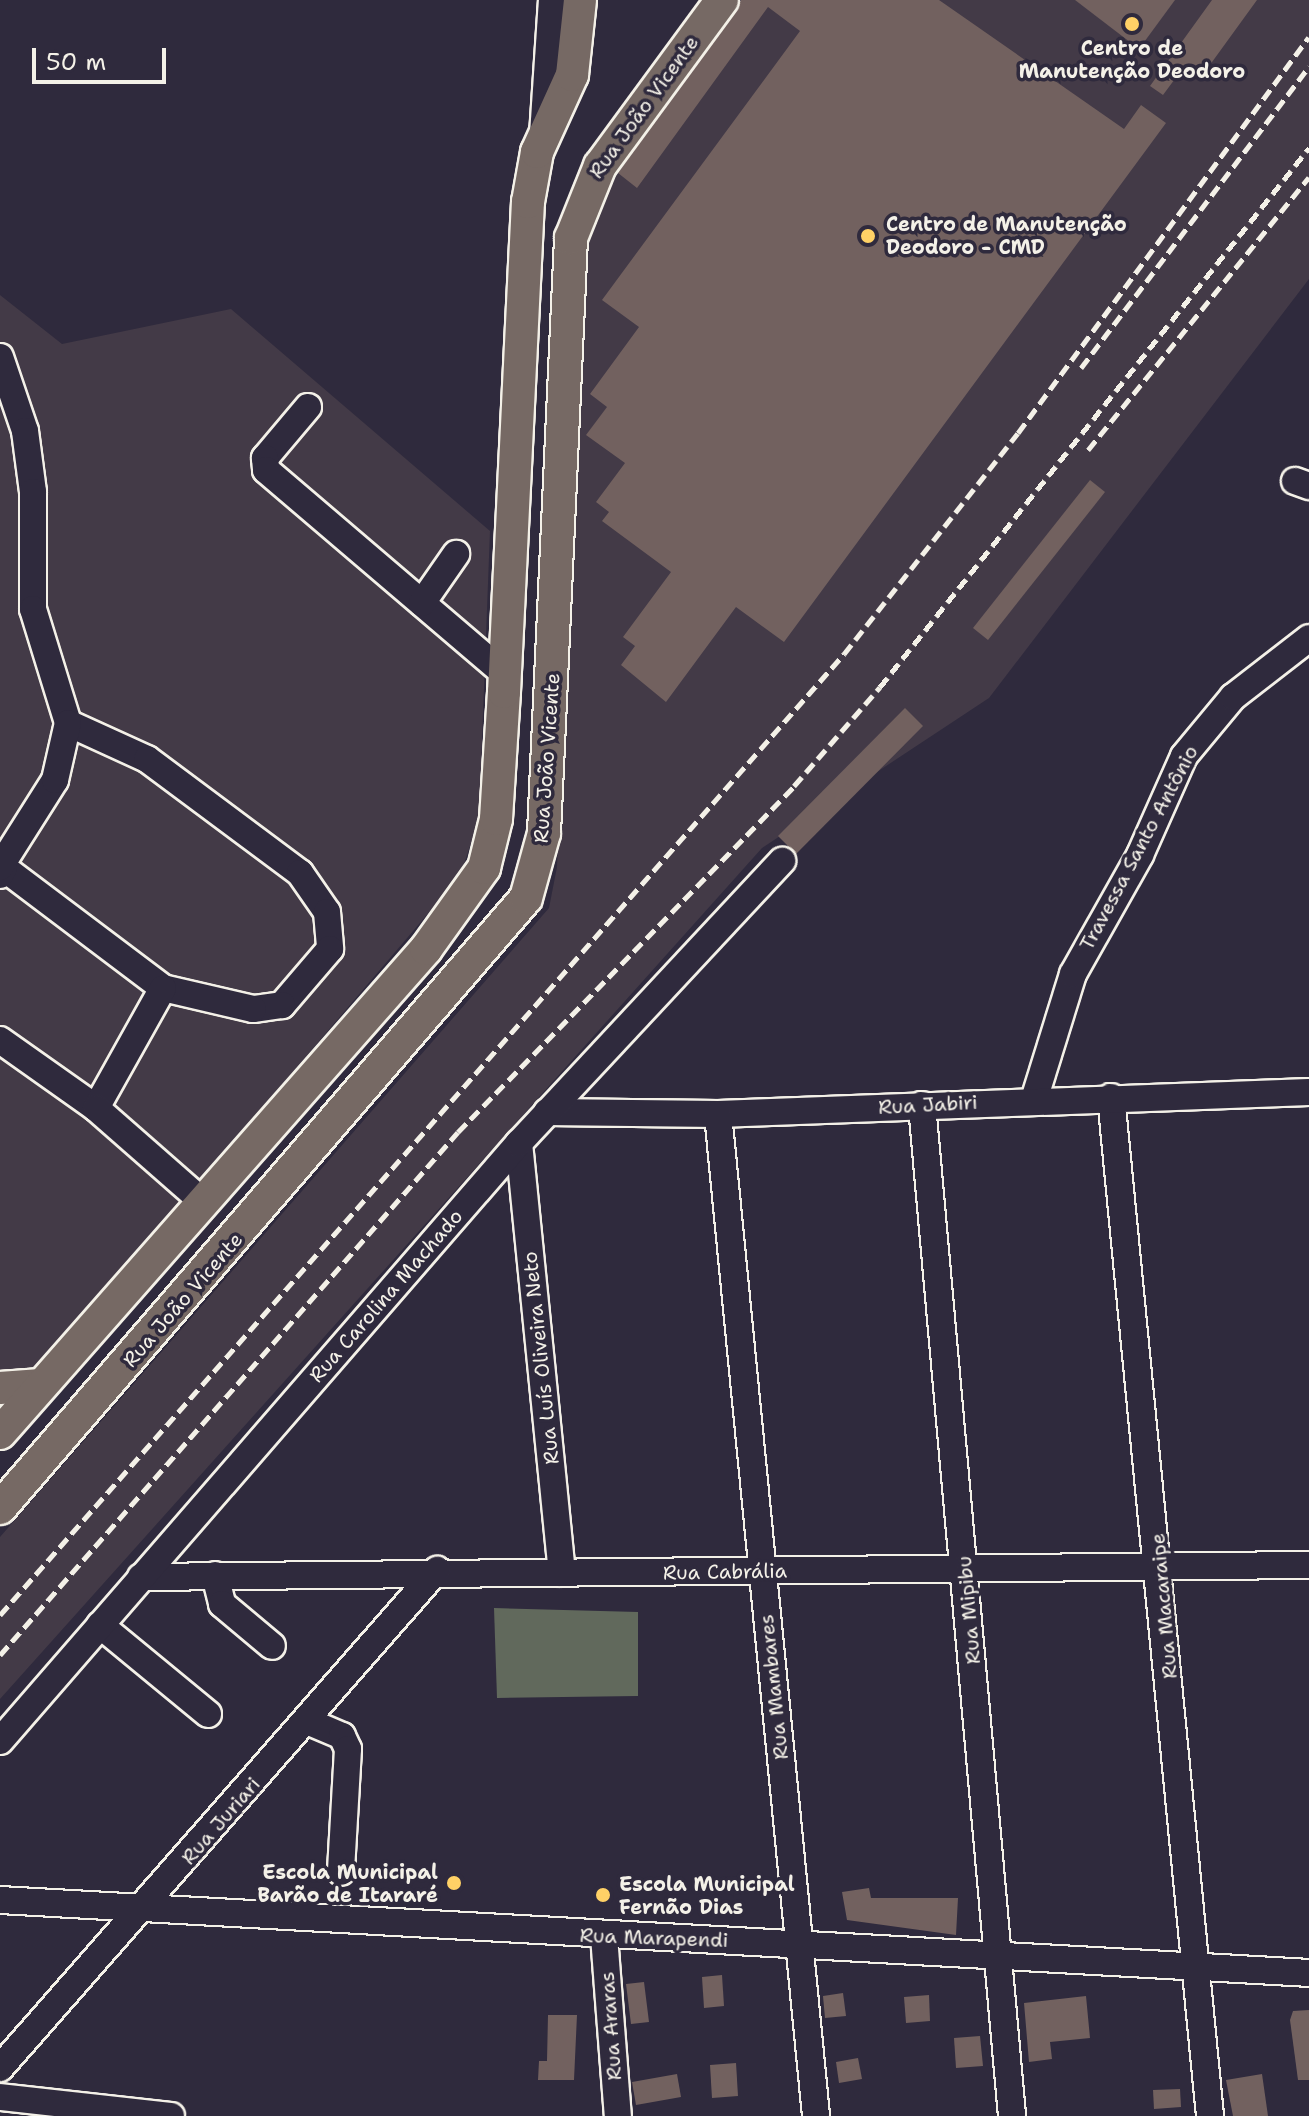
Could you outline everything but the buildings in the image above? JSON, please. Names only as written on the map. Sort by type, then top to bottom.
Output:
[{"type":"main road","points":[[0,1433],[426,949],[472,891],[492,845],[505,683],[523,264],[543,135],[572,75],[580,0]]},
{"type":"main road","name":"Rua João Vicente","points":[[0,1508],[508,924],[538,869],[552,694],[571,238],[600,166],[722,0]]},
{"type":"main road","points":[[505,683],[552,694]]},
{"type":"main road","points":[[426,949],[452,990]]},
{"type":"main road","points":[[203,1202],[239,1234]]},
{"type":"main road","points":[[0,1388],[41,1385]]},
{"type":"main road","points":[[0,1444],[31,1473]]},
{"type":"street","points":[[543,135],[552,0]]},
{"type":"street","points":[[0,357],[31,477],[33,609],[68,723],[55,780],[1,870],[163,988],[253,1009],[277,1007],[327,956],[327,912],[300,873],[147,759],[68,723]]},
{"type":"street","points":[[308,407],[265,458],[266,470],[422,603],[505,683]]},
{"type":"street","points":[[422,603],[456,554]]},
{"type":"street","name":"Travessa Santo Antônio","points":[[1034,1100],[1073,974],[1140,855],[1184,756],[1233,697],[1309,638]]},
{"type":"street","name":"Rua Carolina Machado","points":[[0,1741],[519,1143],[782,861]]},
{"type":"street","points":[[96,1108],[163,988]]},
{"type":"street","points":[[0,1040],[96,1108],[203,1202]]},
{"type":"street","name":"Rua Jabiri","points":[[547,1112],[718,1114],[1309,1092]]},
{"type":"street","name":"Rua Macaraipe","points":[[1111,1097],[1161,1566],[1210,2116]]},
{"type":"street","name":"Rua Mipibu","points":[[922,1105],[1012,2116]]},
{"type":"street","name":"Rua Mambares","points":[[718,1114],[816,2116]]},
{"type":"street","name":"Rua Luís Oliveira Neto","points":[[519,1143],[562,1573]]},
{"type":"street","name":"Rua Cabrália","points":[[141,1577],[437,1570],[562,1573],[1309,1565]]},
{"type":"street","name":"Rua Juriari","points":[[0,2068],[146,1908],[437,1570]]},
{"type":"street","points":[[215,1575],[222,1604],[272,1646]]},
{"type":"street","points":[[100,1625],[208,1714]]},
{"type":"street","points":[[307,1721],[342,1736],[348,1749],[341,1872]]},
{"type":"street","name":"Rua Marapendi","points":[[0,1900],[1309,1973]]},
{"type":"street","name":"Rua Araras","points":[[604,1936],[618,2116]]},
{"type":"street","points":[[0,2097],[171,2116]]},
{"type":"shaded area","points":[[742,0],[1309,0],[1309,279],[989,698],[762,848],[0,1699],[0,1537],[549,908],[557,867],[582,256],[609,176]]},
{"type":"shaded area","points":[[0,295],[62,344],[231,309],[490,531],[479,819],[460,876],[35,1374],[0,1372]]},
{"type":"green space","points":[[494,1608],[638,1612],[638,1696],[497,1698]]},
{"type":"railway","points":[[0,1615],[844,654],[1018,433],[1309,37]]},
{"type":"railway","points":[[1081,368],[1309,67]]},
{"type":"railway","points":[[0,1655],[458,1132],[794,786],[880,687],[1309,148]]},
{"type":"railway","points":[[1088,450],[1309,177]]},
{"type":"place","name":"Centro de Manutenção Deodoro","points":[[1132,24]]},
{"type":"place","name":"Centro de Manutenção Deodoro - CMD","points":[[868,236]]},
{"type":"place","name":"Escola Municipal Barão de Itararé","points":[[454,1883]]},
{"type":"place","name":"Escola Municipal Fernão Dias","points":[[603,1895]]}]
